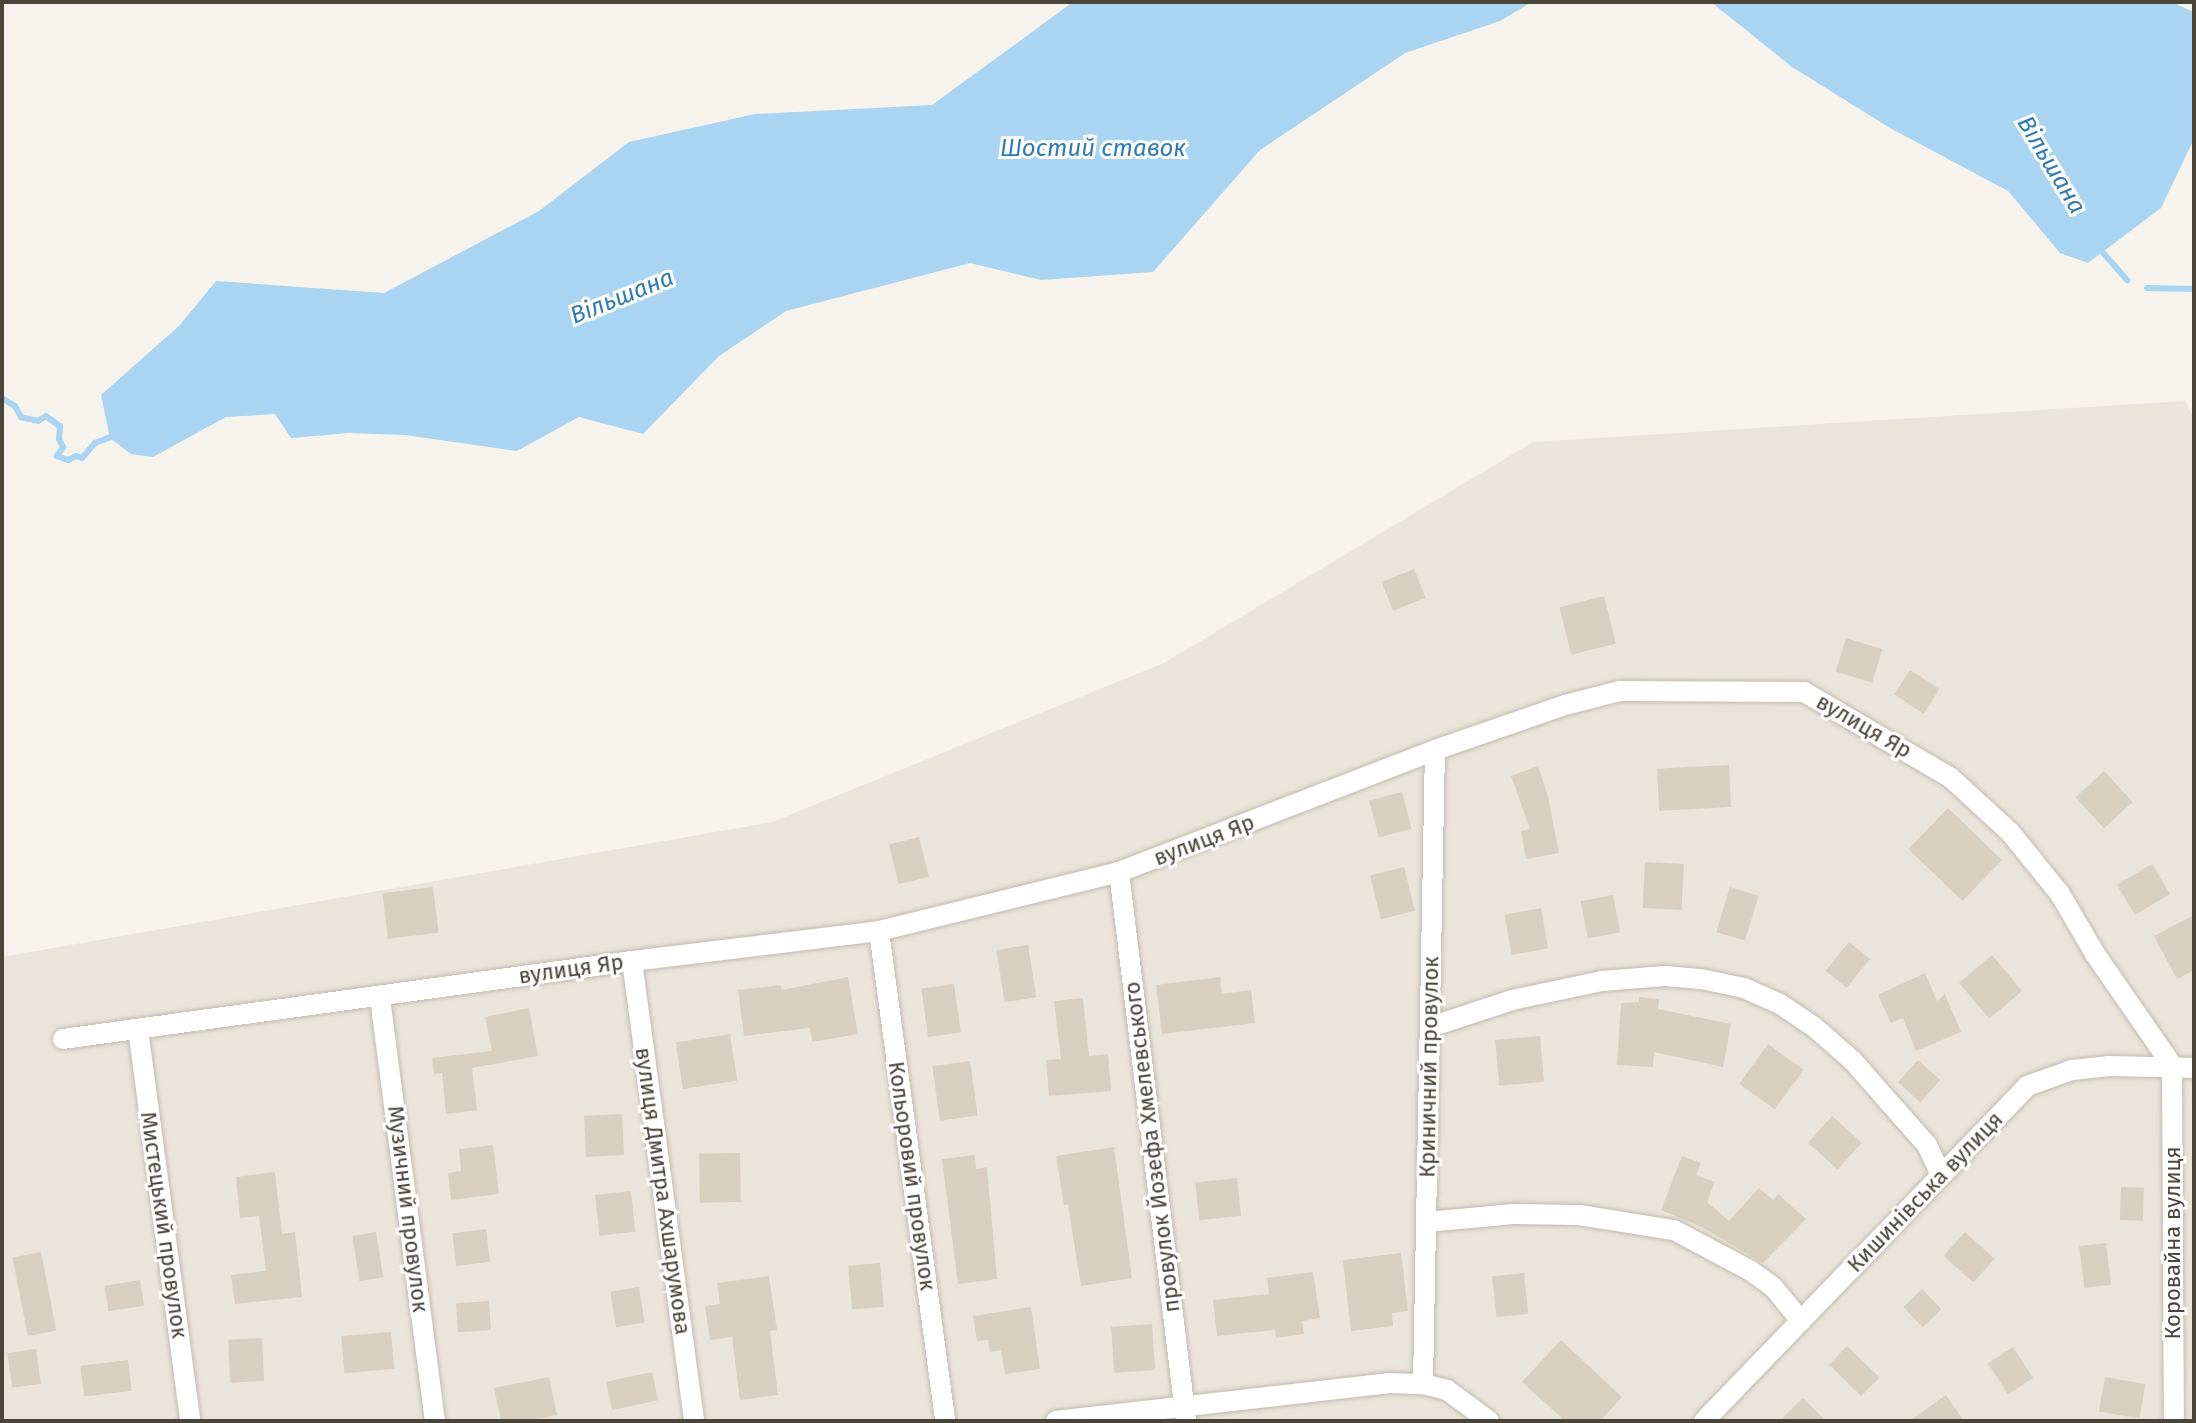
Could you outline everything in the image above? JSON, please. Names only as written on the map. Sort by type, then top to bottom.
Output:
[{"type":"street","name":"вулиця Яр","points":[[63,1039],[380,998],[632,961],[879,931],[1119,872],[1435,750],[1565,705],[1620,691],[1804,692],[1951,778],[2010,832],[2060,894],[2095,954],[2172,1065]]},
{"type":"street","name":"Криничний провулок","points":[[1423,1384],[1435,750]]},
{"type":"street","name":"провулок Йозефа Хмелевського","points":[[1119,872],[1184,1414]]},
{"type":"street","name":"Кольоровий провулок","points":[[879,931],[945,1421]]},
{"type":"street","name":"вулиця Дмитра Ахшарумова","points":[[632,961],[694,1421]]},
{"type":"street","points":[[1430,1027],[1512,1000],[1602,981],[1665,976],[1744,988],[1780,1004],[1813,1026],[1852,1060],[1927,1145],[1941,1175]]},
{"type":"street","name":"Музичний провулок","points":[[380,998],[435,1421]]},
{"type":"street","name":"Мистецький провулок","points":[[138,1029],[190,1421]]},
{"type":"street","name":"Кишинівська вулиця","points":[[1704,1421],[2027,1086],[2072,1070],[2172,1065],[2194,1068]]},
{"type":"street","name":"Коровайна вулиця","points":[[2172,1065],[2174,1421]]},
{"type":"street","points":[[1426,1222],[1514,1214],[1579,1215],[1674,1230],[1751,1271],[1773,1287],[1801,1321]]},
{"type":"street","points":[[1056,1421],[1184,1414],[1388,1383],[1423,1384],[1447,1390],[1489,1421]]},
{"type":"shaded area","points":[[2185,401],[2194,418],[2194,1421],[2,1421],[2,957],[772,822],[1164,663],[1533,442]]},
{"type":"water","name":"Шостий ставок","points":[[1073,2],[1532,2],[1500,21],[1405,53],[1260,150],[1153,272],[1041,280],[970,263],[786,311],[719,356],[643,434],[579,417],[517,451],[405,435],[349,433],[291,438],[275,414],[226,417],[153,457],[131,454],[110,438],[101,395],[179,326],[216,281],[384,293],[539,211],[629,142],[755,114],[932,105]]},
{"type":"water","points":[[1711,2],[2171,2],[2194,12],[2194,139],[2161,208],[2088,263],[2060,253],[2008,191],[1890,128],[1792,67]]},
{"type":"building","points":[[1414,569],[1426,598],[1393,611],[1382,582]]},
{"type":"building","points":[[1604,596],[1616,644],[1571,655],[1559,607]]},
{"type":"building","points":[[1846,638],[1882,649],[1872,683],[1836,671]]},
{"type":"building","points":[[1910,670],[1939,689],[1924,713],[1894,694]]},
{"type":"building","points":[[1729,765],[1731,807],[1659,811],[1657,769]]},
{"type":"building","points":[[1538,766],[1548,796],[1559,853],[1526,859],[1521,831],[1530,829],[1511,776]]},
{"type":"building","points":[[2104,771],[2133,802],[2104,828],[2075,798]]},
{"type":"building","points":[[1402,792],[1412,829],[1379,838],[1369,801]]},
{"type":"building","points":[[1948,808],[2002,860],[1962,901],[1908,849]]},
{"type":"building","points":[[919,837],[929,877],[899,884],[889,844]]},
{"type":"building","points":[[1645,862],[1684,864],[1682,910],[1643,908]]},
{"type":"building","points":[[2152,864],[2170,894],[2135,915],[2117,885]]},
{"type":"building","points":[[1404,867],[1415,911],[1381,919],[1370,875]]},
{"type":"building","points":[[433,887],[439,933],[388,939],[382,893]]},
{"type":"building","points":[[1730,887],[1759,896],[1745,941],[1716,932]]},
{"type":"building","points":[[1613,895],[1620,932],[1588,939],[1581,901]]},
{"type":"building","points":[[1541,908],[1548,948],[1512,955],[1505,914]]},
{"type":"building","points":[[2194,915],[2194,970],[2177,979],[2154,936]]},
{"type":"building","points":[[1849,942],[1870,959],[1847,988],[1826,971]]},
{"type":"building","points":[[1028,945],[1036,997],[1005,1002],[996,950]]},
{"type":"building","points":[[1992,955],[2022,991],[1989,1019],[1959,983]]},
{"type":"building","points":[[1925,973],[1937,1001],[1945,994],[1961,1032],[1916,1051],[1903,1018],[1891,1023],[1878,995]]},
{"type":"building","points":[[848,977],[858,1034],[812,1042],[810,1028],[744,1036],[738,990],[781,985],[782,990]]},
{"type":"building","points":[[1220,977],[1222,994],[1251,990],[1255,1023],[1162,1034],[1156,985]]},
{"type":"building","points":[[954,984],[961,1033],[928,1037],[921,989]]},
{"type":"building","points":[[1639,997],[1659,999],[1658,1009],[1731,1024],[1723,1067],[1654,1052],[1653,1067],[1617,1065],[1621,1003],[1639,1002]]},
{"type":"building","points":[[1083,998],[1089,1056],[1108,1054],[1111,1091],[1049,1096],[1046,1060],[1061,1059],[1054,1001]]},
{"type":"building","points":[[529,1008],[538,1056],[472,1068],[477,1110],[446,1114],[442,1073],[434,1074],[432,1058],[492,1051],[485,1017]]},
{"type":"building","points":[[730,1034],[737,1080],[683,1089],[676,1043]]},
{"type":"building","points":[[1540,1036],[1544,1082],[1499,1086],[1495,1040]]},
{"type":"building","points":[[1768,1044],[1804,1070],[1775,1110],[1739,1084]]},
{"type":"building","points":[[1918,1060],[1940,1080],[1920,1102],[1898,1082]]},
{"type":"building","points":[[970,1061],[978,1115],[940,1121],[932,1066]]},
{"type":"building","points":[[622,1114],[624,1155],[586,1157],[584,1116]]},
{"type":"building","points":[[1832,1116],[1862,1143],[1838,1170],[1808,1143]]},
{"type":"building","points":[[493,1145],[499,1194],[451,1200],[448,1173],[461,1171],[459,1149]]},
{"type":"building","points":[[1114,1147],[1132,1278],[1081,1286],[1068,1204],[1064,1205],[1056,1156]]},
{"type":"building","points":[[740,1153],[741,1202],[700,1203],[699,1154]]},
{"type":"building","points":[[975,1155],[976,1169],[987,1167],[997,1279],[958,1284],[942,1159]]},
{"type":"building","points":[[1682,1156],[1701,1163],[1696,1175],[1715,1182],[1707,1202],[1729,1221],[1759,1188],[1773,1200],[1778,1194],[1806,1219],[1763,1263],[1700,1226],[1661,1210]]},
{"type":"building","points":[[275,1172],[282,1234],[295,1232],[302,1297],[235,1304],[231,1275],[266,1271],[259,1216],[240,1218],[236,1177]]},
{"type":"building","points":[[1237,1178],[1241,1216],[1199,1220],[1195,1182]]},
{"type":"building","points":[[2121,1187],[2144,1188],[2143,1221],[2120,1220]]},
{"type":"building","points":[[631,1191],[635,1232],[599,1236],[595,1195]]},
{"type":"building","points":[[486,1229],[490,1262],[456,1266],[452,1233]]},
{"type":"building","points":[[376,1232],[383,1277],[359,1281],[352,1236]]},
{"type":"building","points":[[1965,1232],[1995,1259],[1973,1283],[1944,1256]]},
{"type":"building","points":[[2106,1243],[2111,1285],[2084,1288],[2079,1246]]},
{"type":"building","points":[[41,1252],[56,1331],[28,1336],[13,1258]]},
{"type":"building","points":[[1401,1253],[1408,1311],[1392,1313],[1393,1326],[1351,1331],[1343,1260]]},
{"type":"building","points":[[880,1263],[884,1307],[852,1310],[848,1266]]},
{"type":"building","points":[[1313,1272],[1320,1318],[1302,1321],[1304,1334],[1276,1338],[1275,1330],[1217,1336],[1213,1300],[1269,1294],[1267,1278]]},
{"type":"building","points":[[1524,1273],[1528,1314],[1496,1317],[1492,1276]]},
{"type":"building","points":[[769,1276],[777,1330],[770,1331],[778,1395],[740,1400],[732,1337],[710,1340],[705,1306],[720,1304],[717,1283]]},
{"type":"building","points":[[140,1280],[144,1306],[109,1311],[104,1286]]},
{"type":"building","points":[[639,1287],[645,1323],[616,1327],[610,1292]]},
{"type":"building","points":[[1922,1289],[1941,1309],[1923,1327],[1903,1307]]},
{"type":"building","points":[[489,1301],[491,1330],[458,1332],[456,1303]]},
{"type":"building","points":[[1031,1307],[1040,1369],[1005,1374],[1001,1350],[990,1352],[988,1340],[977,1341],[973,1316]]},
{"type":"building","points":[[1152,1324],[1155,1370],[1114,1373],[1111,1327]]},
{"type":"building","points":[[391,1332],[394,1369],[344,1373],[341,1336]]},
{"type":"building","points":[[262,1338],[264,1381],[230,1383],[228,1340]]},
{"type":"building","points":[[1561,1340],[1622,1397],[1600,1421],[1565,1421],[1522,1382]]},
{"type":"building","points":[[1847,1346],[1879,1377],[1861,1396],[1829,1365]]},
{"type":"building","points":[[2013,1347],[2033,1378],[2008,1394],[1988,1363]]},
{"type":"building","points":[[36,1349],[41,1384],[12,1388],[7,1353]]},
{"type":"building","points":[[128,1360],[132,1391],[84,1397],[80,1366]]},
{"type":"building","points":[[652,1372],[658,1400],[612,1410],[606,1382]]},
{"type":"building","points":[[549,1377],[557,1415],[528,1421],[501,1421],[494,1388]]},
{"type":"building","points":[[2105,1377],[2145,1384],[2139,1419],[2099,1411]]},
{"type":"building","points":[[1946,1395],[1964,1421],[1909,1421]]},
{"type":"building","points":[[1803,1398],[1826,1421],[1780,1421]]},
{"type":"waterway","name":"Вільшана","points":[[2099,248],[2127,280]]},
{"type":"waterway","name":"Вільшана","points":[[2147,288],[2194,289]]},
{"type":"waterway","name":"Вільшана","points":[[2,398],[15,406],[21,417],[38,421],[46,416],[60,426],[59,439],[63,447],[57,456],[68,460],[76,456],[82,458],[95,443],[116,435]]}]
